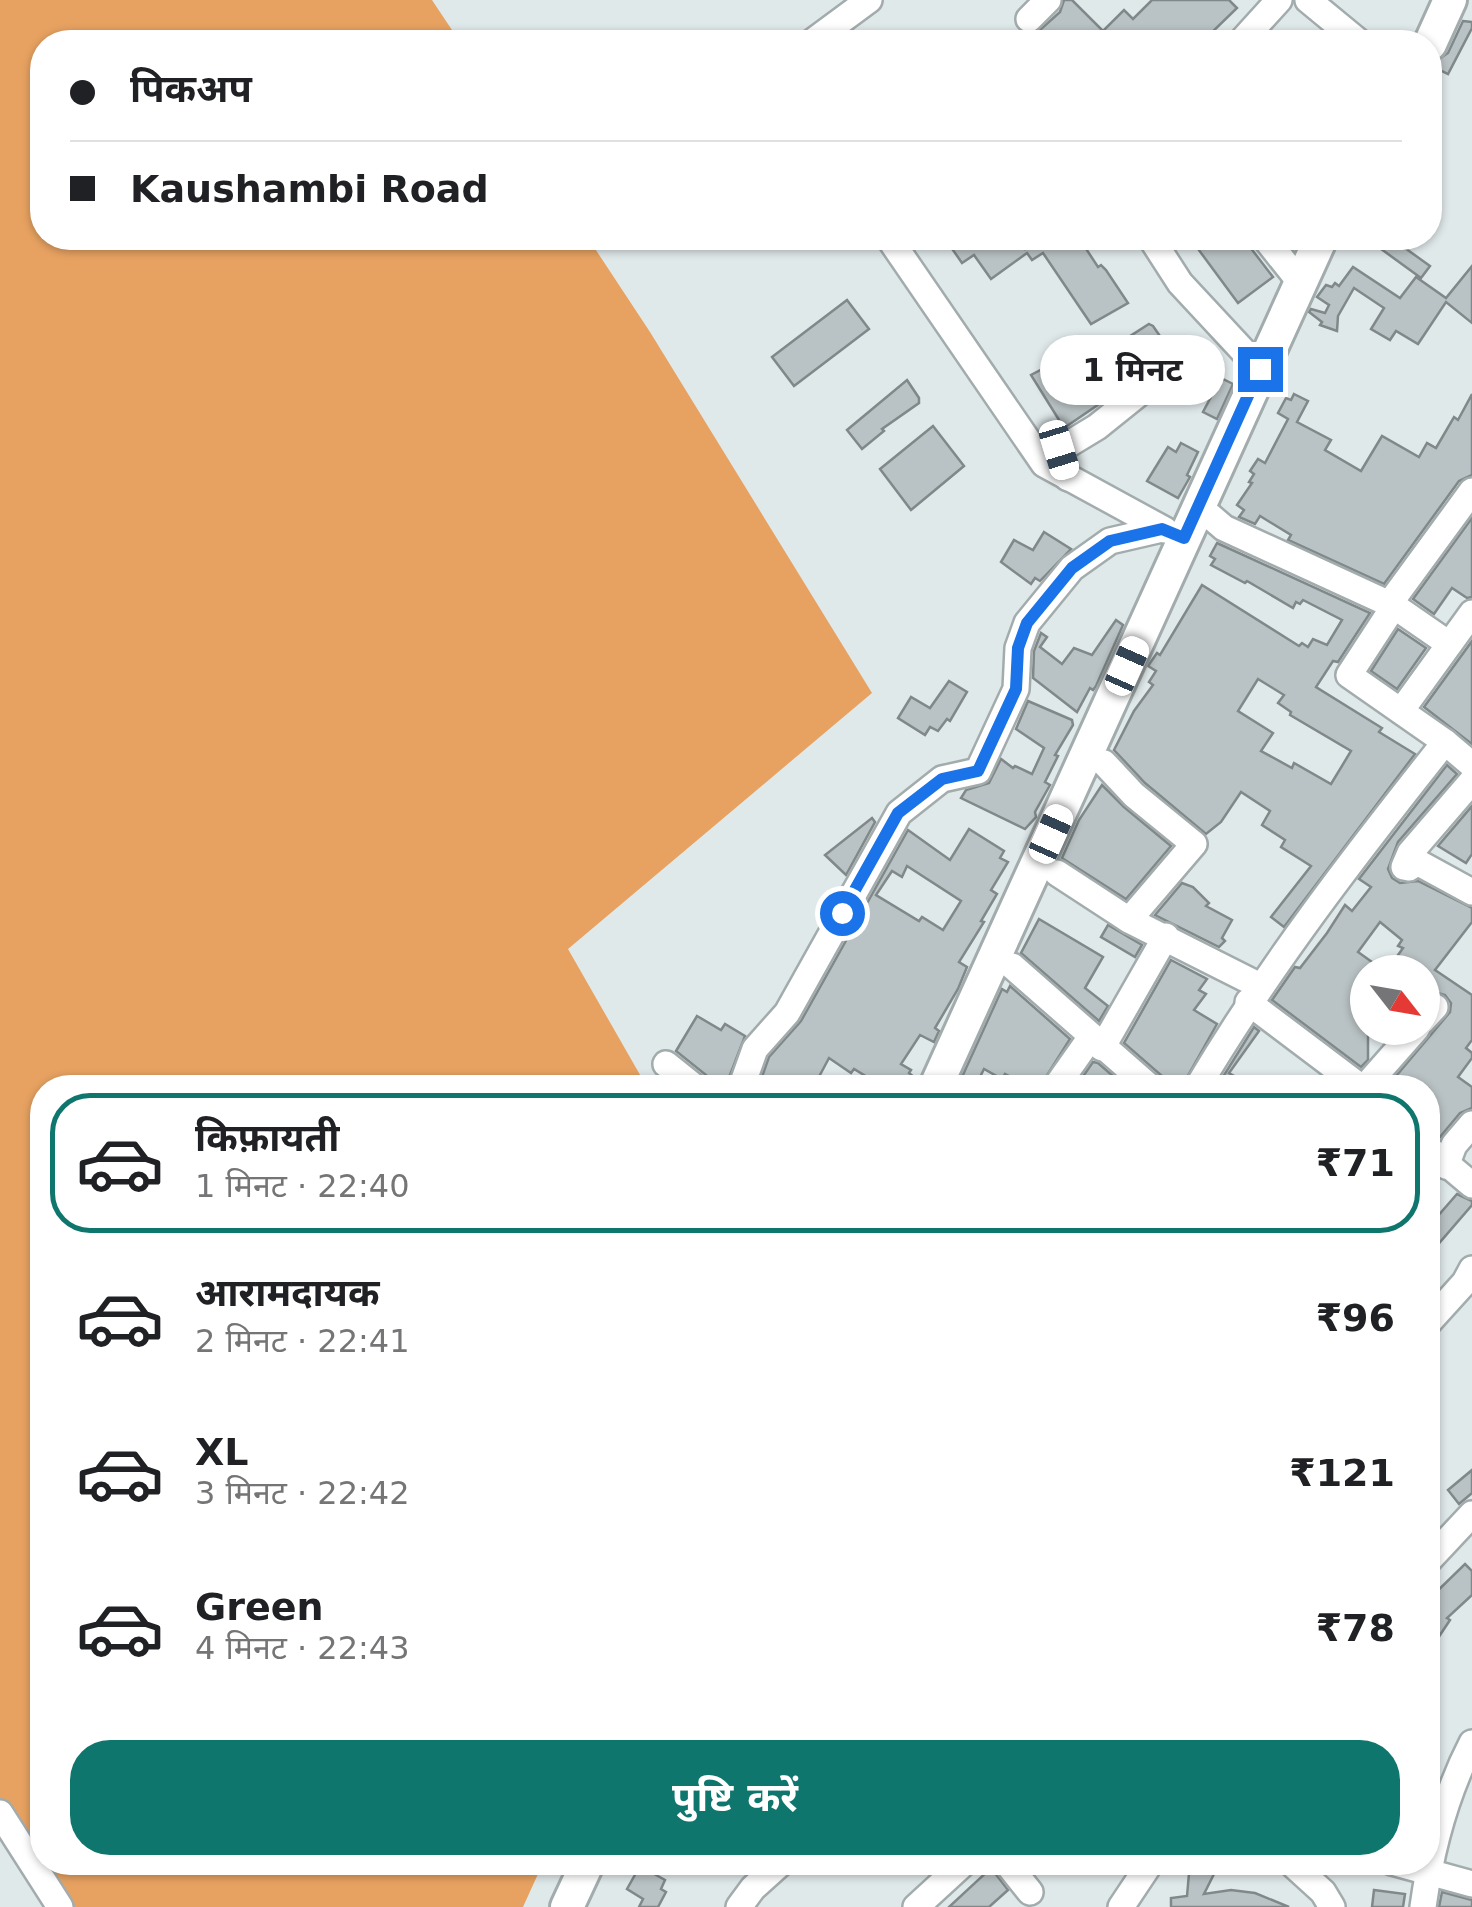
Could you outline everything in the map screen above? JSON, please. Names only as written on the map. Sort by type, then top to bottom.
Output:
[{"type":"main road","points":[[1419,30],[1433,0]]},
{"type":"main road","points":[[1436,30],[1450,0]]},
{"type":"main road","points":[[942,1075],[1173,533],[1260,369],[1315,250]]},
{"type":"main road","points":[[962,1075],[1057,874],[1210,516],[1333,250]]},
{"type":"main road","points":[[567,1907],[582,1875]]},
{"type":"main road","points":[[584,1907],[598,1875]]},
{"type":"street","points":[[828,30],[869,0]]},
{"type":"street","points":[[1029,19],[1048,0]]},
{"type":"street","points":[[1252,30],[1279,0]]},
{"type":"street","points":[[1308,0],[1344,30]]},
{"type":"street","points":[[897,250],[1044,464],[1173,533]]},
{"type":"street","points":[[1159,250],[1180,283],[1260,369]]},
{"type":"street","points":[[1274,250],[1300,282]]},
{"type":"street","points":[[1068,478],[1059,450],[1097,428],[1168,370]]},
{"type":"street","points":[[1394,606],[1390,603],[1472,491]]},
{"type":"street","points":[[1210,516],[1224,528],[1394,606],[1449,644]]},
{"type":"street","points":[[746,1075],[755,1049],[786,1014],[898,813],[942,779],[978,771],[1016,689],[1018,648],[1027,623],[1072,568],[1110,541],[1173,533]]},
{"type":"street","points":[[1394,606],[1349,675],[1472,765]]},
{"type":"street","points":[[1401,711],[1472,613]]},
{"type":"street","points":[[1205,1075],[1254,994],[1334,882],[1445,742]]},
{"type":"street","points":[[1104,764],[1134,795],[1194,844],[1129,920]]},
{"type":"street","points":[[1472,780],[1410,853],[1404,867],[1417,862],[1472,892]]},
{"type":"street","points":[[1057,874],[1129,920],[1166,936],[1254,994],[1348,1075]]},
{"type":"street","points":[[1067,1075],[1096,1042],[1166,936]]},
{"type":"street","points":[[1012,966],[1135,1075]]},
{"type":"street","points":[[1375,1075],[1402,1045]]},
{"type":"street","points":[[666,1064],[680,1075]]},
{"type":"street","points":[[1440,1155],[1454,1146],[1472,1124]]},
{"type":"street","points":[[1440,1159],[1472,1185]]},
{"type":"street","points":[[1440,1310],[1472,1268]]},
{"type":"street","points":[[1440,1548],[1472,1514]]},
{"type":"street","points":[[1440,1824],[1450,1784],[1472,1743]]},
{"type":"street","points":[[0,1814],[8,1840],[30,1868]]},
{"type":"street","points":[[35,1875],[60,1907]]},
{"type":"street","points":[[739,1907],[768,1875]]},
{"type":"street","points":[[916,1907],[951,1875]]},
{"type":"street","points":[[1016,1875],[1030,1892]]},
{"type":"street","points":[[1121,1907],[1142,1875]]},
{"type":"street","points":[[1304,1875],[1323,1892],[1332,1907]]},
{"type":"street","points":[[1423,1907],[1428,1875]]},
{"type":"street","points":[[1439,1875],[1472,1884]]},
{"type":"shaded area","points":[[0,0],[432,0],[452,30],[30,30],[30,250],[596,250],[872,693],[568,949],[640,1075],[30,1075],[30,1856],[0,1809]]},
{"type":"shaded area","points":[[42,1875],[538,1875],[523,1907],[62,1907]]},
{"type":"building","points":[[1064,0],[1072,0],[1102,30],[1040,30],[1060,12]]},
{"type":"building","points":[[1152,0],[1229,0],[1237,8],[1214,30],[1104,30],[1124,10],[1133,19]]},
{"type":"building","points":[[1463,21],[1472,22],[1448,74],[1442,71],[1442,57],[1448,53]]},
{"type":"building","points":[[953,250],[1087,250],[1128,303],[1091,324],[1043,253],[1032,260],[1027,253],[991,279],[974,255],[962,263]]},
{"type":"building","points":[[1199,250],[1252,250],[1273,277],[1238,303]]},
{"type":"building","points":[[1382,250],[1408,250],[1430,266],[1421,278]]},
{"type":"building","points":[[1472,266],[1472,323],[1446,302],[1418,344],[1396,331],[1390,340],[1371,329],[1384,308],[1354,288],[1338,316],[1337,331],[1320,325],[1322,322],[1309,312],[1311,309],[1325,313],[1329,305],[1317,297],[1326,285],[1339,286],[1353,267],[1400,298],[1416,277],[1446,298]]},
{"type":"building","points":[[847,300],[869,329],[794,386],[772,357]]},
{"type":"building","points":[[1149,324],[1173,355],[1158,357],[1130,380],[1110,349]]},
{"type":"building","points":[[1079,350],[1105,400],[1064,428],[1031,375]]},
{"type":"building","points":[[1221,378],[1233,384],[1217,419],[1203,412]]},
{"type":"building","points":[[907,380],[919,403],[882,429],[862,449],[847,430]]},
{"type":"building","points":[[1294,394],[1308,401],[1297,422],[1331,440],[1325,450],[1361,471],[1382,436],[1419,457],[1427,443],[1436,448],[1472,394],[1472,475],[1459,481],[1384,584],[1288,540],[1291,535],[1260,516],[1255,524],[1239,517],[1244,510],[1237,505],[1252,483],[1249,482],[1254,474],[1250,471],[1258,459],[1265,463],[1288,419],[1278,413],[1286,398],[1291,400]]},
{"type":"building","points":[[933,426],[964,466],[911,510],[880,469]]},
{"type":"building","points":[[1181,443],[1198,452],[1178,498],[1147,481],[1168,447],[1176,452]]},
{"type":"building","points":[[1472,518],[1472,597],[1452,588],[1434,614],[1413,599]]},
{"type":"building","points":[[1044,532],[1071,549],[1040,581],[1035,578],[1031,584],[1001,562],[1014,540],[1033,550]]},
{"type":"building","points":[[1217,543],[1370,613],[1338,662],[1333,661],[1316,687],[1382,728],[1379,732],[1415,754],[1284,927],[1271,917],[1311,866],[1281,847],[1285,840],[1262,825],[1270,811],[1241,792],[1221,822],[1206,834],[1145,783],[1114,750],[1153,685],[1149,682],[1156,671],[1148,666],[1157,653],[1160,655],[1202,585],[1299,646],[1302,643],[1308,647],[1313,639],[1327,645],[1342,620],[1303,600],[1293,608],[1211,565],[1215,559],[1210,556]],"holes":[[[1258,679],[1284,695],[1278,703],[1290,715],[1351,751],[1331,784],[1294,763],[1292,768],[1261,751],[1273,733],[1238,711]]]},
{"type":"building","points":[[1116,620],[1123,625],[1096,686],[1090,688],[1077,712],[1033,678],[1034,651],[1041,633],[1047,637],[1040,647],[1062,664],[1074,648],[1092,655]]},
{"type":"building","points":[[1398,629],[1426,648],[1397,689],[1371,671]]},
{"type":"building","points":[[1472,641],[1472,744],[1424,707]]},
{"type":"building","points":[[949,681],[967,692],[950,721],[947,719],[938,731],[930,727],[925,735],[898,718],[911,697],[930,708]]},
{"type":"building","points":[[1028,701],[1072,720],[1073,725],[1055,755],[1058,756],[1045,782],[1050,785],[1036,817],[1025,829],[961,798],[966,790],[989,783],[1001,759],[1032,774],[1044,748],[1016,729]]},
{"type":"building","points":[[1447,765],[1457,774],[1398,842],[1388,869],[1400,883],[1418,881],[1472,908],[1472,922],[1440,964],[1440,955],[1398,955],[1403,948],[1398,946],[1402,940],[1380,922],[1358,952],[1362,955],[1350,955],[1350,1045],[1368,1045],[1368,1060],[1361,1067],[1272,1000],[1345,905],[1352,911],[1371,887],[1359,879]]},
{"type":"building","points":[[1102,785],[1171,846],[1126,899],[1062,858],[1079,820]]},
{"type":"building","points":[[1472,806],[1472,854],[1466,863],[1438,846]]},
{"type":"building","points":[[872,818],[875,822],[846,875],[825,855]]},
{"type":"building","points":[[969,829],[1004,851],[1000,858],[1008,862],[991,890],[997,894],[981,921],[984,922],[959,962],[967,967],[935,1028],[939,1031],[934,1042],[920,1035],[901,1064],[911,1070],[912,1075],[864,1075],[854,1069],[851,1073],[829,1058],[820,1075],[763,1075],[769,1057],[801,1021],[908,830],[950,860]],"holes":[[[907,866],[961,901],[943,930],[922,917],[919,921],[876,895],[892,871],[902,877]]]},
{"type":"building","points":[[1182,883],[1193,887],[1209,903],[1206,906],[1232,920],[1219,947],[1155,915]]},
{"type":"building","points":[[1039,919],[1103,957],[1085,988],[1108,1006],[1099,1021],[1021,953]]},
{"type":"building","points":[[1108,925],[1142,945],[1135,957],[1101,937]]},
{"type":"building","points":[[1171,960],[1207,979],[1199,990],[1206,994],[1194,1010],[1217,1024],[1188,1075],[1161,1075],[1124,1043]]},
{"type":"building","points":[[1440,973],[1472,995],[1472,1040],[1466,1048],[1472,1058],[1458,1077],[1472,1087],[1472,1108],[1460,1113],[1440,1137],[1440,1075],[1397,1075],[1422,1045],[1440,1045],[1440,1024],[1450,1012],[1451,1003],[1440,994]]},
{"type":"building","points":[[1010,986],[1070,1039],[1047,1075],[995,1075],[984,1069],[981,1075],[963,1075],[1002,989],[1007,992]]},
{"type":"building","points":[[697,1016],[721,1030],[725,1024],[745,1036],[730,1075],[706,1075],[676,1051]]},
{"type":"building","points":[[1254,1027],[1259,1031],[1229,1073],[1232,1075],[1224,1075]]},
{"type":"building","points":[[1093,1062],[1112,1075],[1084,1075]]},
{"type":"building","points":[[1457,1194],[1472,1201],[1440,1242],[1440,1214]]},
{"type":"building","points":[[1472,1470],[1472,1493],[1459,1504],[1448,1490]]},
{"type":"building","points":[[1465,1564],[1472,1571],[1472,1595],[1447,1618],[1450,1620],[1440,1635],[1440,1588]]},
{"type":"building","points":[[635,1875],[656,1875],[665,1880],[661,1889],[666,1892],[658,1907],[639,1907],[643,1899],[627,1889]]},
{"type":"building","points":[[983,1875],[996,1875],[1008,1890],[989,1907],[949,1907]]},
{"type":"building","points":[[1189,1875],[1214,1875],[1204,1894],[1231,1890],[1255,1893],[1289,1907],[1171,1907],[1171,1898],[1187,1896]]},
{"type":"building","points":[[1374,1890],[1405,1894],[1403,1907],[1372,1907]]},
{"type":"building","points":[[1442,1892],[1472,1900],[1472,1907],[1439,1907]]},
{"type":"route","points":[[842,913],[898,813],[942,779],[978,771],[1016,689],[1018,648],[1027,623],[1072,568],[1110,541],[1162,529],[1184,538],[1260,369]]}]
